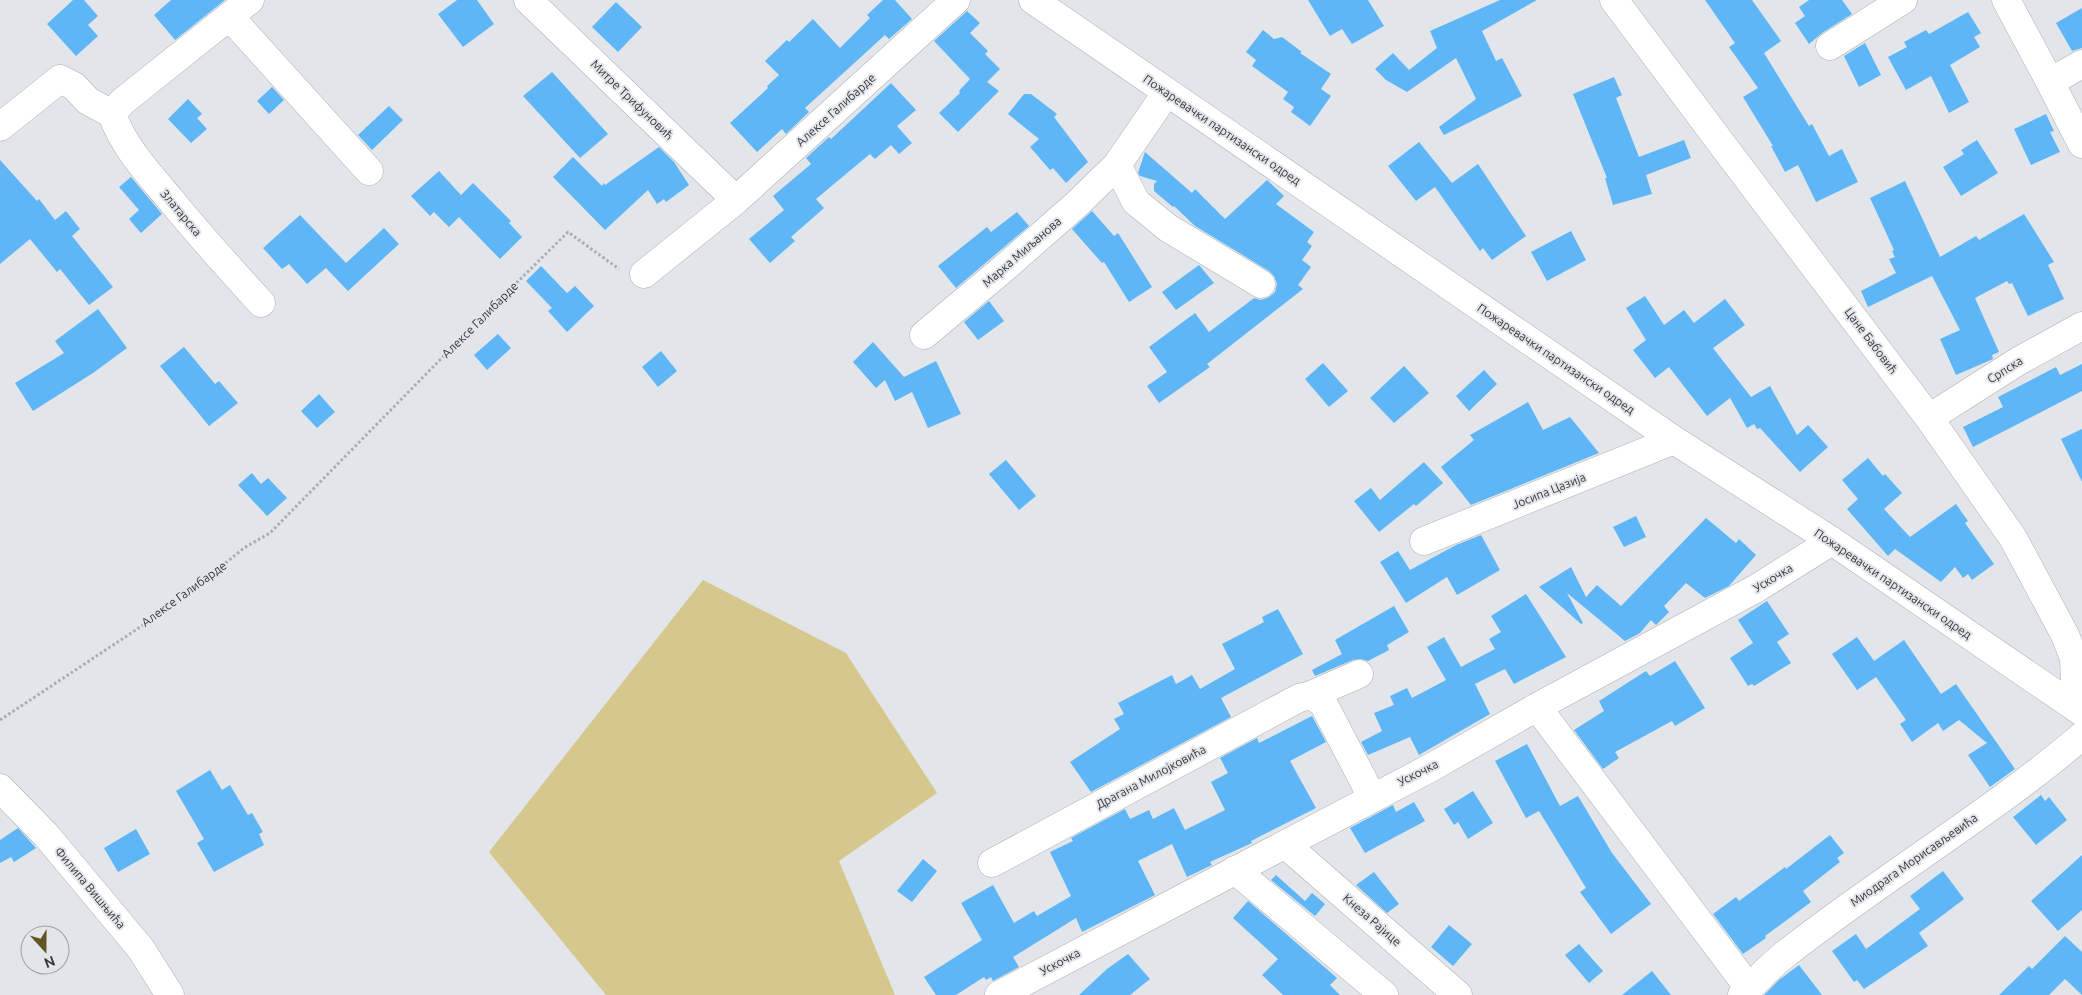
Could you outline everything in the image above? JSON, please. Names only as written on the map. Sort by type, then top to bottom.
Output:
[{"type":"street","name":"Митре Трифуновић","points":[[528,0],[736,200]]},
{"type":"street","name":"Алексе Галибарде","points":[[644,274],[736,200],[956,0]]},
{"type":"street","name":"Цане Бабовић","points":[[1614,0],[1929,418],[2013,538],[2065,635],[2074,658],[2079,710]]},
{"type":"street","points":[[1830,46],[1902,0]]},
{"type":"street","points":[[2006,0],[2082,144]]},
{"type":"street","name":"Пожаревачки партизански одред","points":[[1044,3],[1167,92],[1674,440],[1832,541],[2079,710]]},
{"type":"street","points":[[0,127],[60,79],[74,86],[88,101],[112,114],[122,102],[240,9],[369,171]]},
{"type":"street","points":[[2050,82],[2082,64]]},
{"type":"street","name":"Марка Миљанова","points":[[924,334],[1003,269],[1077,204],[1117,165],[1167,92]]},
{"type":"street","name":"Златарска","points":[[112,114],[118,131],[145,170],[209,247],[261,303]]},
{"type":"street","points":[[1117,165],[1127,188],[1136,202],[1162,223],[1261,284]]},
{"type":"street","name":"Српска","points":[[1929,418],[2017,362],[2082,326]]},
{"type":"street","name":"Јосипа Цазија","points":[[1424,541],[1674,440]]},
{"type":"street","name":"Ускочка","points":[[999,995],[1432,767],[1537,707],[1757,588],[1832,541]]},
{"type":"street","name":"Драгана Милојковића","points":[[992,863],[1212,743],[1299,698],[1311,695],[1359,674]]},
{"type":"street","points":[[1311,695],[1323,703],[1372,797]]},
{"type":"street","name":"Миодрага Морисављевића","points":[[1537,707],[1739,976],[1746,992],[1789,951],[1892,874],[1971,820],[2082,736]]},
{"type":"street","name":"Филипа Вишњића","points":[[0,788],[46,834],[141,949],[170,995]]},
{"type":"street","name":"Кнеза Рајице","points":[[1286,844],[1458,995]]},
{"type":"street","points":[[1235,870],[1384,995]]},
{"type":"path","name":"Алексе Галибарде","points":[[0,720],[175,604],[244,548],[270,532],[306,498],[488,311],[568,232],[622,271],[644,274]]},
{"type":"shaded area","points":[[703,580],[846,653],[937,793],[839,861],[895,995],[606,995],[489,852]]},
{"type":"building","points":[[73,0],[84,0],[98,16],[88,25],[98,36],[76,56],[47,24]]},
{"type":"building","points":[[171,0],[225,0],[175,40],[154,15]]},
{"type":"building","points":[[457,0],[477,0],[494,24],[463,47],[438,14]]},
{"type":"building","points":[[883,0],[895,0],[912,19],[889,39],[885,35],[805,108],[809,112],[786,134],[782,129],[757,152],[730,123],[768,88],[767,86],[779,75],[765,61],[787,40],[789,42],[813,19],[840,48],[870,18],[867,15]]},
{"type":"building","points":[[1308,0],[1368,0],[1384,26],[1352,44],[1342,29],[1330,36]]},
{"type":"building","points":[[1500,0],[1537,0],[1482,31],[1496,61],[1502,58],[1522,96],[1444,135],[1439,127],[1476,99],[1456,58],[1407,92],[1386,80],[1375,69],[1393,53],[1409,70],[1437,48],[1430,31]]},
{"type":"building","points":[[1705,0],[1752,0],[1781,41],[1764,53],[1809,126],[1812,124],[1829,156],[1842,149],[1858,182],[1816,202],[1798,165],[1785,172],[1771,146],[1773,146],[1743,97],[1758,88],[1729,47],[1735,43]]},
{"type":"building","points":[[1809,0],[1842,0],[1852,14],[1822,33],[1809,44],[1795,23],[1805,16],[1799,7]]},
{"type":"building","points":[[616,2],[642,27],[618,52],[592,27]]},
{"type":"building","points":[[2082,8],[2082,48],[2072,51],[2056,23]]},
{"type":"building","points":[[967,11],[980,23],[970,33],[988,51],[985,54],[1000,69],[987,82],[999,91],[958,132],[939,113],[960,93],[959,91],[970,79],[934,41]]},
{"type":"building","points":[[1968,12],[1981,33],[1974,37],[1980,47],[1950,65],[1969,102],[1949,113],[1931,76],[1906,90],[1888,57],[1907,47],[1904,42],[1926,30],[1929,34]]},
{"type":"building","points":[[1263,30],[1274,39],[1282,37],[1302,52],[1300,53],[1331,74],[1321,89],[1331,96],[1310,126],[1291,112],[1294,107],[1283,99],[1288,92],[1252,66],[1256,60],[1246,52]]},
{"type":"building","points":[[1865,43],[1881,75],[1859,87],[1844,56]]},
{"type":"building","points":[[552,72],[608,134],[580,158],[523,96]]},
{"type":"building","points":[[1614,77],[1622,95],[1616,98],[1639,157],[1684,140],[1691,158],[1646,175],[1652,194],[1613,205],[1605,178],[1607,178],[1573,94]]},
{"type":"building","points":[[891,83],[916,110],[897,126],[912,143],[899,154],[891,145],[875,159],[870,154],[816,199],[824,208],[791,237],[795,241],[770,263],[749,239],[784,210],[773,196],[811,164],[806,158],[829,137],[831,139]]},
{"type":"building","points":[[272,87],[284,100],[269,114],[257,101]]},
{"type":"building","points":[[1024,94],[1031,94],[1057,114],[1054,117],[1088,162],[1066,183],[1053,168],[1050,170],[1030,147],[1039,139],[1008,114]]},
{"type":"building","points":[[188,99],[202,114],[197,118],[207,129],[191,143],[168,119]]},
{"type":"building","points":[[389,106],[403,120],[372,150],[358,135]]},
{"type":"building","points":[[2046,114],[2054,131],[2050,132],[2060,152],[2031,165],[2014,129]]},
{"type":"building","points":[[1977,140],[1998,173],[1961,196],[1943,167],[1964,154],[1961,150]]},
{"type":"building","points":[[1419,142],[1452,183],[1478,164],[1526,236],[1492,260],[1483,248],[1480,251],[1435,187],[1416,201],[1388,166]]},
{"type":"building","points":[[659,147],[674,162],[689,185],[666,202],[664,199],[657,204],[648,190],[605,230],[553,177],[573,157],[602,186]]},
{"type":"building","points":[[1145,152],[1192,193],[1195,189],[1225,219],[1267,180],[1284,196],[1276,204],[1314,232],[1307,242],[1312,246],[1302,260],[1311,267],[1298,285],[1303,289],[1207,364],[1210,367],[1159,403],[1147,386],[1167,372],[1149,347],[1195,313],[1209,332],[1254,298],[1261,300],[1269,297],[1275,292],[1277,284],[1274,276],[1269,271],[1195,226],[1174,206],[1154,191],[1154,184],[1157,181],[1140,176],[1138,173]]},
{"type":"building","points":[[0,160],[37,201],[39,199],[55,220],[66,211],[80,229],[72,236],[113,287],[89,305],[60,269],[57,272],[30,239],[0,264]]},
{"type":"building","points":[[439,171],[461,195],[473,183],[511,221],[509,223],[522,237],[500,259],[459,217],[449,227],[434,212],[430,216],[411,196]]},
{"type":"building","points":[[131,177],[162,214],[141,233],[129,219],[139,210],[119,187]]},
{"type":"building","points":[[1905,181],[1940,257],[1976,236],[1979,240],[2024,214],[2054,262],[2048,265],[2064,299],[2028,316],[2012,283],[2009,284],[2007,281],[1975,298],[1999,352],[1992,355],[1993,359],[1956,375],[1940,339],[1960,330],[1932,276],[1868,307],[1861,291],[1896,273],[1889,259],[1895,257],[1892,251],[1894,250],[1870,198]]},
{"type":"building","points":[[1092,211],[1114,236],[1118,233],[1152,287],[1129,302],[1104,262],[1102,263],[1072,229]]},
{"type":"building","points":[[1017,212],[1029,226],[956,288],[938,266],[987,227],[991,232]]},
{"type":"building","points":[[300,215],[346,263],[384,228],[399,244],[348,291],[326,268],[307,284],[289,264],[282,269],[263,248]]},
{"type":"building","points":[[1571,231],[1586,260],[1547,281],[1531,252]]},
{"type":"building","points":[[1199,265],[1214,283],[1176,310],[1162,292]]},
{"type":"building","points":[[541,266],[567,293],[575,286],[594,306],[567,332],[548,311],[552,308],[526,281]]},
{"type":"building","points":[[1645,296],[1664,325],[1684,310],[1694,323],[1725,299],[1745,325],[1713,348],[1751,397],[1770,386],[1797,435],[1808,425],[1828,447],[1800,472],[1760,428],[1757,429],[1754,424],[1747,428],[1730,398],[1707,416],[1669,367],[1655,378],[1633,350],[1646,340],[1626,308]]},
{"type":"building","points":[[989,301],[1004,321],[978,340],[964,322]]},
{"type":"building","points":[[98,309],[127,348],[93,373],[33,411],[15,383],[64,353],[55,341]]},
{"type":"building","points":[[498,334],[511,348],[487,370],[474,355]]},
{"type":"building","points":[[873,342],[904,377],[936,361],[961,414],[928,428],[912,392],[895,401],[885,380],[876,388],[853,362]]},
{"type":"building","points":[[184,347],[215,384],[219,381],[238,403],[209,426],[160,366]]},
{"type":"building","points":[[661,351],[677,371],[658,387],[642,367]]},
{"type":"building","points":[[1323,363],[1348,391],[1329,407],[1305,379]]},
{"type":"building","points":[[2082,364],[2082,391],[1973,447],[1963,427],[2003,407],[1998,397],[2056,367],[2060,375]]},
{"type":"building","points":[[1404,366],[1429,393],[1394,423],[1370,398]]},
{"type":"building","points":[[1484,370],[1497,384],[1469,411],[1456,396]]},
{"type":"building","points":[[319,394],[335,412],[317,428],[301,411]]},
{"type":"building","points":[[1528,402],[1543,430],[1570,417],[1599,453],[1471,505],[1441,467],[1474,440],[1470,435]]},
{"type":"building","points":[[2082,429],[2082,482],[2061,439]]},
{"type":"building","points":[[1868,458],[1883,476],[1885,474],[1902,493],[1884,509],[1910,537],[1956,504],[1968,521],[1965,523],[1994,564],[1972,580],[1968,574],[1963,578],[1955,567],[1941,582],[1895,549],[1888,556],[1847,509],[1858,499],[1842,480]]},
{"type":"building","points":[[1006,460],[1036,496],[1019,510],[989,474]]},
{"type":"building","points":[[1424,462],[1443,483],[1416,506],[1414,504],[1379,532],[1354,501],[1371,488],[1380,500]]},
{"type":"building","points":[[252,473],[261,484],[268,478],[287,498],[267,516],[238,485]]},
{"type":"building","points":[[1636,516],[1646,537],[1624,547],[1613,527]]},
{"type":"building","points":[[1706,518],[1736,543],[1739,539],[1756,555],[1729,586],[1705,598],[1686,583],[1664,606],[1669,612],[1656,625],[1651,620],[1640,633],[1625,641],[1567,593],[1583,623],[1581,624],[1539,587],[1571,567],[1586,597],[1597,585],[1621,606]]},
{"type":"building","points":[[1481,535],[1500,570],[1457,595],[1447,577],[1406,603],[1380,562],[1398,551],[1410,570],[1456,545]]},
{"type":"building","points":[[1526,594],[1566,657],[1514,684],[1505,669],[1475,684],[1490,714],[1419,755],[1410,737],[1368,755],[1361,742],[1382,731],[1374,713],[1394,705],[1390,696],[1407,688],[1412,698],[1446,680],[1427,647],[1444,637],[1461,667],[1495,649],[1489,639],[1501,632],[1491,616]]},
{"type":"building","points":[[1767,601],[1789,634],[1777,642],[1791,663],[1754,686],[1752,684],[1748,686],[1730,658],[1753,643],[1738,620]]},
{"type":"building","points":[[1394,606],[1409,632],[1387,645],[1389,650],[1368,661],[1361,659],[1353,660],[1315,676],[1312,670],[1342,654],[1335,640]]},
{"type":"building","points":[[1278,609],[1303,654],[1221,698],[1231,717],[1091,792],[1070,762],[1120,729],[1114,719],[1124,714],[1118,703],[1172,675],[1176,684],[1192,675],[1200,689],[1235,669],[1222,644],[1264,622],[1262,617]]},
{"type":"building","points":[[1857,637],[1874,661],[1904,640],[1941,694],[1956,684],[2015,769],[1990,787],[1968,755],[1987,743],[1959,720],[1943,731],[1938,723],[1912,742],[1900,724],[1906,720],[1876,677],[1857,690],[1832,654]]},
{"type":"building","points":[[1675,661],[1705,708],[1675,726],[1672,721],[1615,752],[1619,758],[1603,769],[1574,730],[1604,711],[1599,701],[1646,671],[1650,676]]},
{"type":"building","points":[[1312,716],[1326,742],[1290,761],[1316,808],[1251,841],[1252,843],[1210,862],[1212,865],[1187,877],[1172,844],[1138,861],[1155,895],[1082,932],[1076,918],[1013,957],[1019,967],[993,981],[991,977],[986,980],[984,977],[956,995],[936,995],[924,977],[982,940],[961,903],[993,885],[1014,923],[1034,911],[1037,916],[1071,896],[1050,852],[1073,841],[1071,838],[1125,809],[1130,819],[1149,810],[1153,819],[1174,808],[1185,830],[1225,810],[1211,782],[1228,773],[1220,758],[1257,738],[1259,743]]},
{"type":"building","points":[[1527,744],[1560,806],[1578,796],[1612,853],[1651,904],[1611,934],[1580,892],[1586,888],[1539,811],[1526,818],[1495,761]]},
{"type":"building","points":[[210,770],[222,790],[230,785],[248,815],[252,813],[263,832],[259,834],[264,845],[214,872],[197,843],[204,839],[176,791]]},
{"type":"building","points":[[1473,791],[1493,823],[1468,839],[1458,822],[1454,825],[1444,809]]},
{"type":"building","points":[[2041,795],[2045,801],[2049,797],[2067,820],[2036,845],[2013,817]]},
{"type":"building","points":[[1414,802],[1425,821],[1365,853],[1350,828],[1393,805],[1396,812]]},
{"type":"building","points":[[18,828],[36,848],[14,862],[11,857],[0,863],[0,840]]},
{"type":"building","points":[[136,829],[150,854],[118,872],[104,848]]},
{"type":"building","points":[[1830,835],[1844,853],[1837,858],[1840,862],[1803,891],[1811,902],[1743,954],[1713,914],[1736,897],[1739,901],[1785,867],[1786,869]]},
{"type":"building","points":[[2082,855],[2082,910],[2058,931],[2031,901]]},
{"type":"building","points":[[923,859],[937,871],[912,902],[897,891]]},
{"type":"building","points":[[1943,871],[1964,899],[1919,933],[1928,946],[1864,989],[1857,980],[1854,982],[1832,951],[1856,934],[1866,949],[1920,909],[1910,896]]},
{"type":"building","points":[[1374,872],[1399,904],[1387,913],[1356,885]]},
{"type":"building","points":[[1276,875],[1305,901],[1312,893],[1325,904],[1315,916],[1271,880]]},
{"type":"building","points":[[1248,901],[1337,978],[1330,985],[1340,995],[1283,995],[1262,975],[1278,959],[1233,918]]},
{"type":"building","points":[[1449,925],[1472,944],[1453,966],[1431,947]]},
{"type":"building","points":[[2065,936],[2082,952],[2082,995],[2065,979],[2049,995],[1999,995],[2029,966],[2032,969]]},
{"type":"building","points":[[1579,944],[1603,971],[1589,983],[1565,955]]},
{"type":"building","points":[[1128,954],[1150,979],[1130,995],[1079,995],[1107,969]]},
{"type":"building","points":[[1799,965],[1822,995],[1764,995],[1779,980]]},
{"type":"building","points":[[1652,971],[1671,995],[1622,995]]}]
